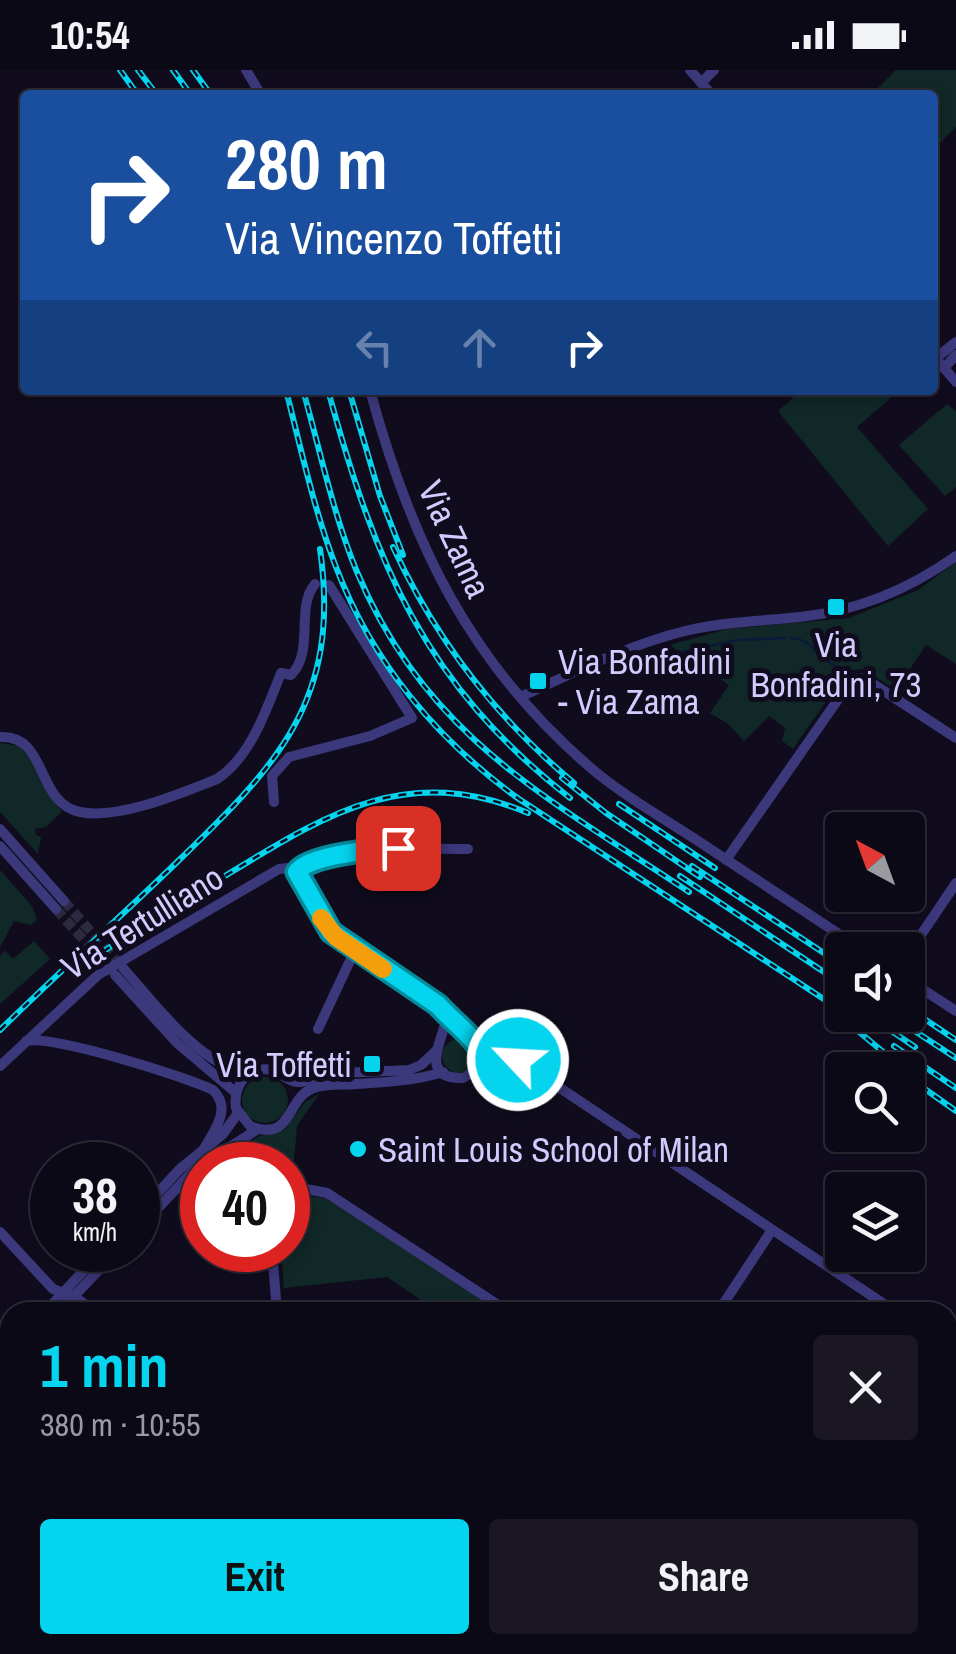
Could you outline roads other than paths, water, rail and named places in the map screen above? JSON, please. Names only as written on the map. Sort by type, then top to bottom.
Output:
[{"type":"street","points":[[690,70],[707,90]]},
{"type":"street","points":[[701,83],[714,70]]},
{"type":"street","points":[[944,368],[956,355]]},
{"type":"street","points":[[938,361],[956,382]]},
{"type":"street","name":"Via Zama","points":[[372,395],[410,519],[466,624],[548,729],[612,785],[836,932]]},
{"type":"street","points":[[520,696],[674,634],[729,622],[820,614],[873,601],[905,588],[956,556]]},
{"type":"street","points":[[0,737],[13,737],[27,744],[50,792],[65,806],[82,813],[138,806],[224,774],[258,726],[281,673],[291,675],[298,667],[308,594],[314,584]]},
{"type":"street","points":[[274,802],[272,776],[289,757],[370,736],[412,718],[329,584]]},
{"type":"street","points":[[726,860],[852,678],[866,679],[956,738]]},
{"type":"street","points":[[0,829],[60,905],[0,846]]},
{"type":"street","name":"Via Tertulliano","points":[[0,1066],[84,986],[119,961],[279,869],[297,872],[304,864],[374,850],[468,850]]},
{"type":"street","points":[[297,872],[323,923],[355,950],[434,1002],[476,1042],[480,1050],[477,1068]]},
{"type":"street","points":[[923,932],[956,882]]},
{"type":"street","points":[[318,1029],[355,950]]},
{"type":"street","points":[[236,1092],[177,1043],[119,971],[194,1043],[225,1066],[249,1074]]},
{"type":"street","points":[[925,991],[956,1012]]},
{"type":"street","points":[[286,1078],[294,1090],[291,1115],[272,1129],[247,1124],[238,1113],[236,1092],[249,1074],[264,1069],[301,1082],[321,1076],[408,1070],[422,1065],[436,1051],[447,1017]]},
{"type":"street","points":[[441,1040],[452,1033],[467,1034]]},
{"type":"street","points":[[25,1041],[38,1039],[85,1048],[213,1090],[221,1099],[223,1110],[207,1142]]},
{"type":"street","points":[[480,1050],[526,1066],[881,1302]]},
{"type":"street","points":[[436,1051],[436,1064],[442,1072]]},
{"type":"street","points":[[295,1102],[318,1086],[411,1081],[442,1072],[460,1078],[477,1068],[504,1062],[526,1066]]},
{"type":"street","points":[[213,1142],[224,1134],[238,1113]]},
{"type":"street","points":[[160,1206],[196,1169],[258,1129]]},
{"type":"street","points":[[160,1192],[180,1172]]},
{"type":"street","points":[[310,1190],[327,1193],[494,1302]]},
{"type":"street","points":[[725,1302],[772,1230]]},
{"type":"street","points":[[0,1232],[53,1289],[81,1302]]},
{"type":"street","points":[[65,1302],[86,1272]]},
{"type":"street","points":[[59,1302],[94,1272]]},
{"type":"street","points":[[274,1272],[276,1302]]},
{"type":"waterway","points":[[681,652],[737,640],[785,638]]},
{"type":"waterway","points":[[790,638],[804,641],[841,669]]},
{"type":"tunnel","points":[[64,901],[122,967]]},
{"type":"tunnel","points":[[56,909],[115,975]]},
{"type":"railway","points":[[120,70],[134,90]]},
{"type":"railway","points":[[138,70],[153,90]]},
{"type":"railway","points":[[173,70],[187,90]]},
{"type":"railway","points":[[193,70],[207,90]]},
{"type":"railway","points":[[287,395],[321,524],[351,602],[388,667],[435,725],[519,799],[825,1000]]},
{"type":"railway","points":[[304,395],[348,550],[386,630],[419,679],[496,759],[587,826],[689,892]]},
{"type":"railway","points":[[329,395],[365,511],[412,616],[477,710],[520,755],[570,798]]},
{"type":"railway","points":[[350,395],[380,496],[403,555]]},
{"type":"railway","points":[[393,547],[428,614],[470,675],[518,731],[574,783]]},
{"type":"railway","points":[[0,1030],[210,830],[270,763],[293,728],[310,691],[321,650],[324,603],[320,549]]},
{"type":"railway","points":[[562,778],[700,877]]},
{"type":"railway","points":[[90,961],[294,835],[366,803],[403,795],[442,793],[483,798],[528,813]]},
{"type":"railway","points":[[619,804],[715,868]]},
{"type":"railway","points":[[692,866],[825,954]]},
{"type":"railway","points":[[680,876],[825,973]]},
{"type":"railway","points":[[925,1019],[956,1040]]},
{"type":"railway","points":[[859,1032],[883,1052]]},
{"type":"railway","points":[[893,1032],[915,1047]]},
{"type":"railway","points":[[916,1032],[956,1058]]},
{"type":"railway","points":[[894,1046],[956,1088]]},
{"type":"railway","points":[[925,1089],[956,1111]]},
{"type":"place","name":"Via Bonfadini, 73","points":[[836,607]]},
{"type":"place","name":"Via Bonfadini - Via Zama","points":[[538,681]]},
{"type":"place","name":"Via Toffetti","points":[[372,1064]]},
{"type":"place","name":"Saint Louis School of Milan","points":[[358,1149]]}]
